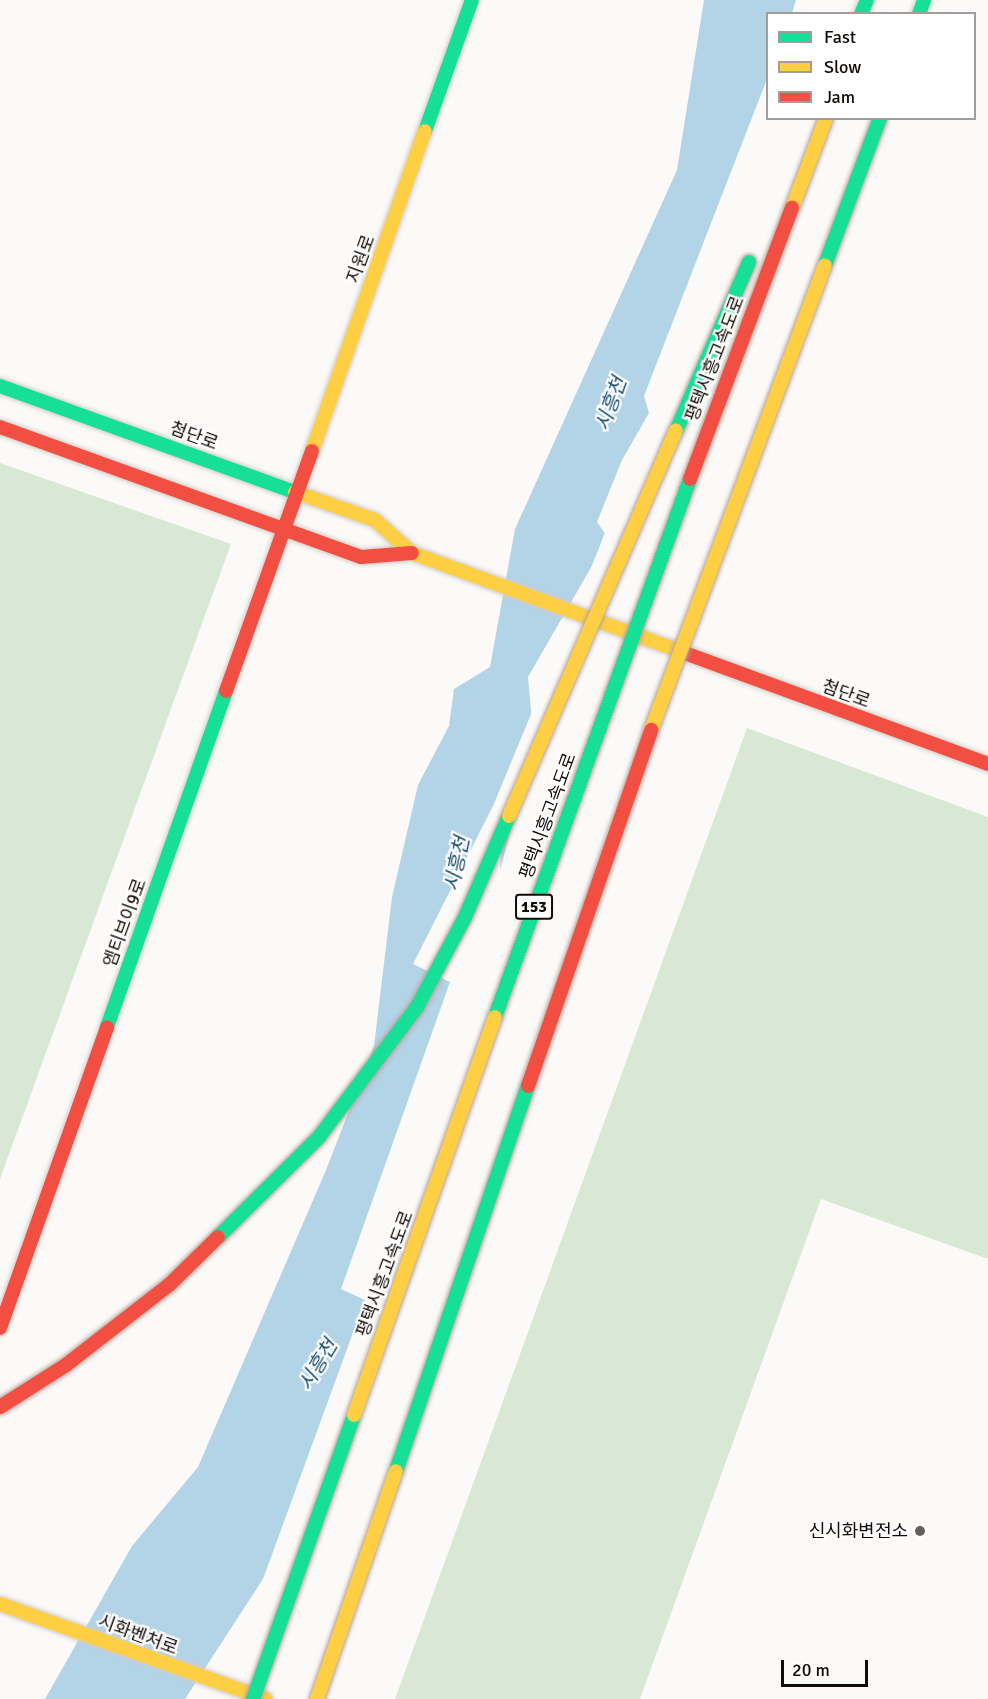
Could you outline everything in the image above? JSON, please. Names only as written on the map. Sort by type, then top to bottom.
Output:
[{"type":"main road","name":"지원로","points":[[284,530],[472,0]]},
{"type":"main road","points":[[785,183],[813,120]]},
{"type":"main road","name":"평택시흥고속도로","points":[[253,1699],[534,908],[715,409],[825,120]]},
{"type":"main road","points":[[317,1699],[641,758],[879,120]]},
{"type":"main road","points":[[0,1407],[66,1365],[170,1284],[319,1137],[417,1007],[465,917],[756,248]]},
{"type":"main road","name":"첨단로","points":[[0,386],[375,520],[412,553],[692,658],[988,764]]},
{"type":"main road","points":[[0,427],[361,557],[412,553]]},
{"type":"main road","name":"엠티브이9로","points":[[0,1328],[284,530]]},
{"type":"main road","name":"시화벤처로","points":[[0,1604],[265,1699]]},
{"type":"green space","points":[[0,463],[231,544],[0,1179]]},
{"type":"green space","points":[[747,728],[988,817],[988,1259],[821,1199],[640,1699],[395,1699]]},
{"type":"water","name":"시흥천","points":[[704,0],[796,0],[792,12],[766,12],[766,82],[644,396],[649,413],[622,460],[597,522],[608,538],[528,677],[534,744],[341,1459],[185,1699],[45,1699],[132,1546],[198,1467],[326,1170],[374,1046],[392,897],[418,785],[449,726],[454,689],[490,667],[515,529],[677,170]]},
{"type":"pier","points":[[606,530],[611,539],[584,585],[591,568]]},
{"type":"pier","points":[[534,707],[537,745],[503,818],[491,1032],[343,1460],[259,1590],[365,1300],[341,1289],[450,982],[413,964],[493,806]]},
{"type":"traffic: fast","points":[[425,131],[472,0]]},
{"type":"traffic: fast","points":[[862,12],[867,0]]},
{"type":"traffic: fast","points":[[920,12],[924,0]]},
{"type":"traffic: fast","points":[[825,265],[879,120]]},
{"type":"traffic: fast","points":[[676,431],[749,262]]},
{"type":"traffic: fast","points":[[0,386],[295,492]]},
{"type":"traffic: fast","points":[[495,1017],[690,479]]},
{"type":"traffic: fast","points":[[107,1027],[226,691]]},
{"type":"traffic: fast","points":[[218,1237],[319,1137],[417,1007],[465,917],[509,816]]},
{"type":"traffic: fast","points":[[396,1471],[528,1086]]},
{"type":"traffic: fast","points":[[253,1699],[354,1415]]},
{"type":"traffic: slow","points":[[792,208],[825,120]]},
{"type":"traffic: slow","points":[[312,451],[425,131]]},
{"type":"traffic: slow","points":[[651,730],[825,265]]},
{"type":"traffic: slow","points":[[509,816],[676,431]]},
{"type":"traffic: slow","points":[[295,492],[375,520],[412,553],[682,652]]},
{"type":"traffic: slow","points":[[354,1415],[495,1017]]},
{"type":"traffic: slow","points":[[317,1699],[396,1471]]},
{"type":"traffic: slow","points":[[0,1604],[265,1699]]},
{"type":"traffic: jam","points":[[690,479],[792,208]]},
{"type":"traffic: jam","points":[[0,427],[361,557],[412,553]]},
{"type":"traffic: jam","points":[[226,691],[312,451]]},
{"type":"traffic: jam","points":[[682,652],[988,764]]},
{"type":"traffic: jam","points":[[528,1086],[651,730]]},
{"type":"traffic: jam","points":[[0,1328],[107,1027]]},
{"type":"traffic: jam","points":[[0,1407],[66,1365],[170,1284],[218,1237]]},
{"type":"place","name":"신시화변전소","points":[[920,1531]]}]
